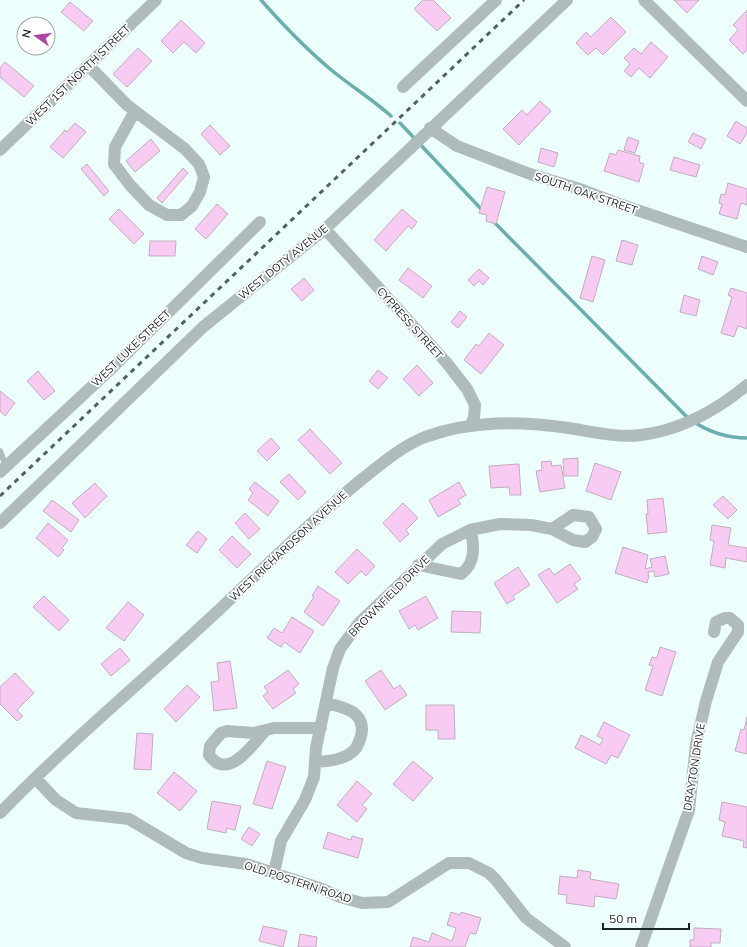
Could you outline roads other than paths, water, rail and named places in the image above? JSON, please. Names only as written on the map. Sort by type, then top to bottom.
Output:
[{"type":"street","name":"WEST 1ST NORTH STREET","points":[[0,150],[156,0]]},
{"type":"street","points":[[403,87],[496,0]]},
{"type":"street","name":"WEST DOTY AVENUE","points":[[0,523],[203,327],[325,229],[566,0]]},
{"type":"street","points":[[644,0],[747,101]]},
{"type":"street","points":[[88,65],[127,105],[135,111],[185,149],[199,164],[204,177],[200,192],[192,206],[181,215],[166,216],[149,205],[130,185],[114,164],[115,147],[135,111]]},
{"type":"street","name":"SOUTH OAK STREET","points":[[430,128],[457,146],[530,174],[583,190],[632,209],[747,247]]},
{"type":"street","name":"WEST LUKE STREET","points":[[3,469],[146,335],[260,222]]},
{"type":"street","name":"CYPRESS STREET","points":[[325,229],[446,362],[468,389],[476,405],[470,426]]},
{"type":"street","name":"WEST RICHARDSON AVENUE","points":[[0,813],[34,778],[240,591],[319,514],[401,450],[423,438],[447,430],[497,423],[523,423],[594,433],[640,436],[678,426],[705,414],[726,402],[747,385]]},
{"type":"street","name":"BROWNFIELD DRIVE","points":[[274,873],[282,842],[305,800],[314,777],[316,748],[333,668],[345,640],[359,623],[418,565],[442,544],[470,530],[500,524],[552,529]]},
{"type":"street","points":[[418,565],[461,574],[467,570],[473,553],[470,530]]},
{"type":"street","name":"DRAYTON DRIVE","points":[[641,947],[689,810],[696,744],[706,701],[718,662],[738,632],[738,625],[730,618],[725,618],[716,622],[714,632]]},
{"type":"street","points":[[316,762],[332,760],[353,752],[359,743],[362,730],[361,719],[352,711],[326,703]]},
{"type":"street","points":[[265,731],[274,728],[321,728]]},
{"type":"street","name":"OLD POSTERN ROAD","points":[[34,778],[56,800],[76,813],[129,819],[186,853],[202,858],[246,864],[322,889],[340,897],[362,903],[388,902],[449,863],[470,863],[489,873],[526,918],[565,947]]},
{"type":"lane","points":[[0,451],[3,469]]},
{"type":"waterway","points":[[261,0],[287,29],[315,56],[391,116]]},
{"type":"waterway","points":[[400,123],[483,211]]},
{"type":"waterway","points":[[493,221],[688,418]]},
{"type":"waterway","points":[[694,422],[719,434],[747,438]]},
{"type":"railway","points":[[0,496],[524,0]]}]
